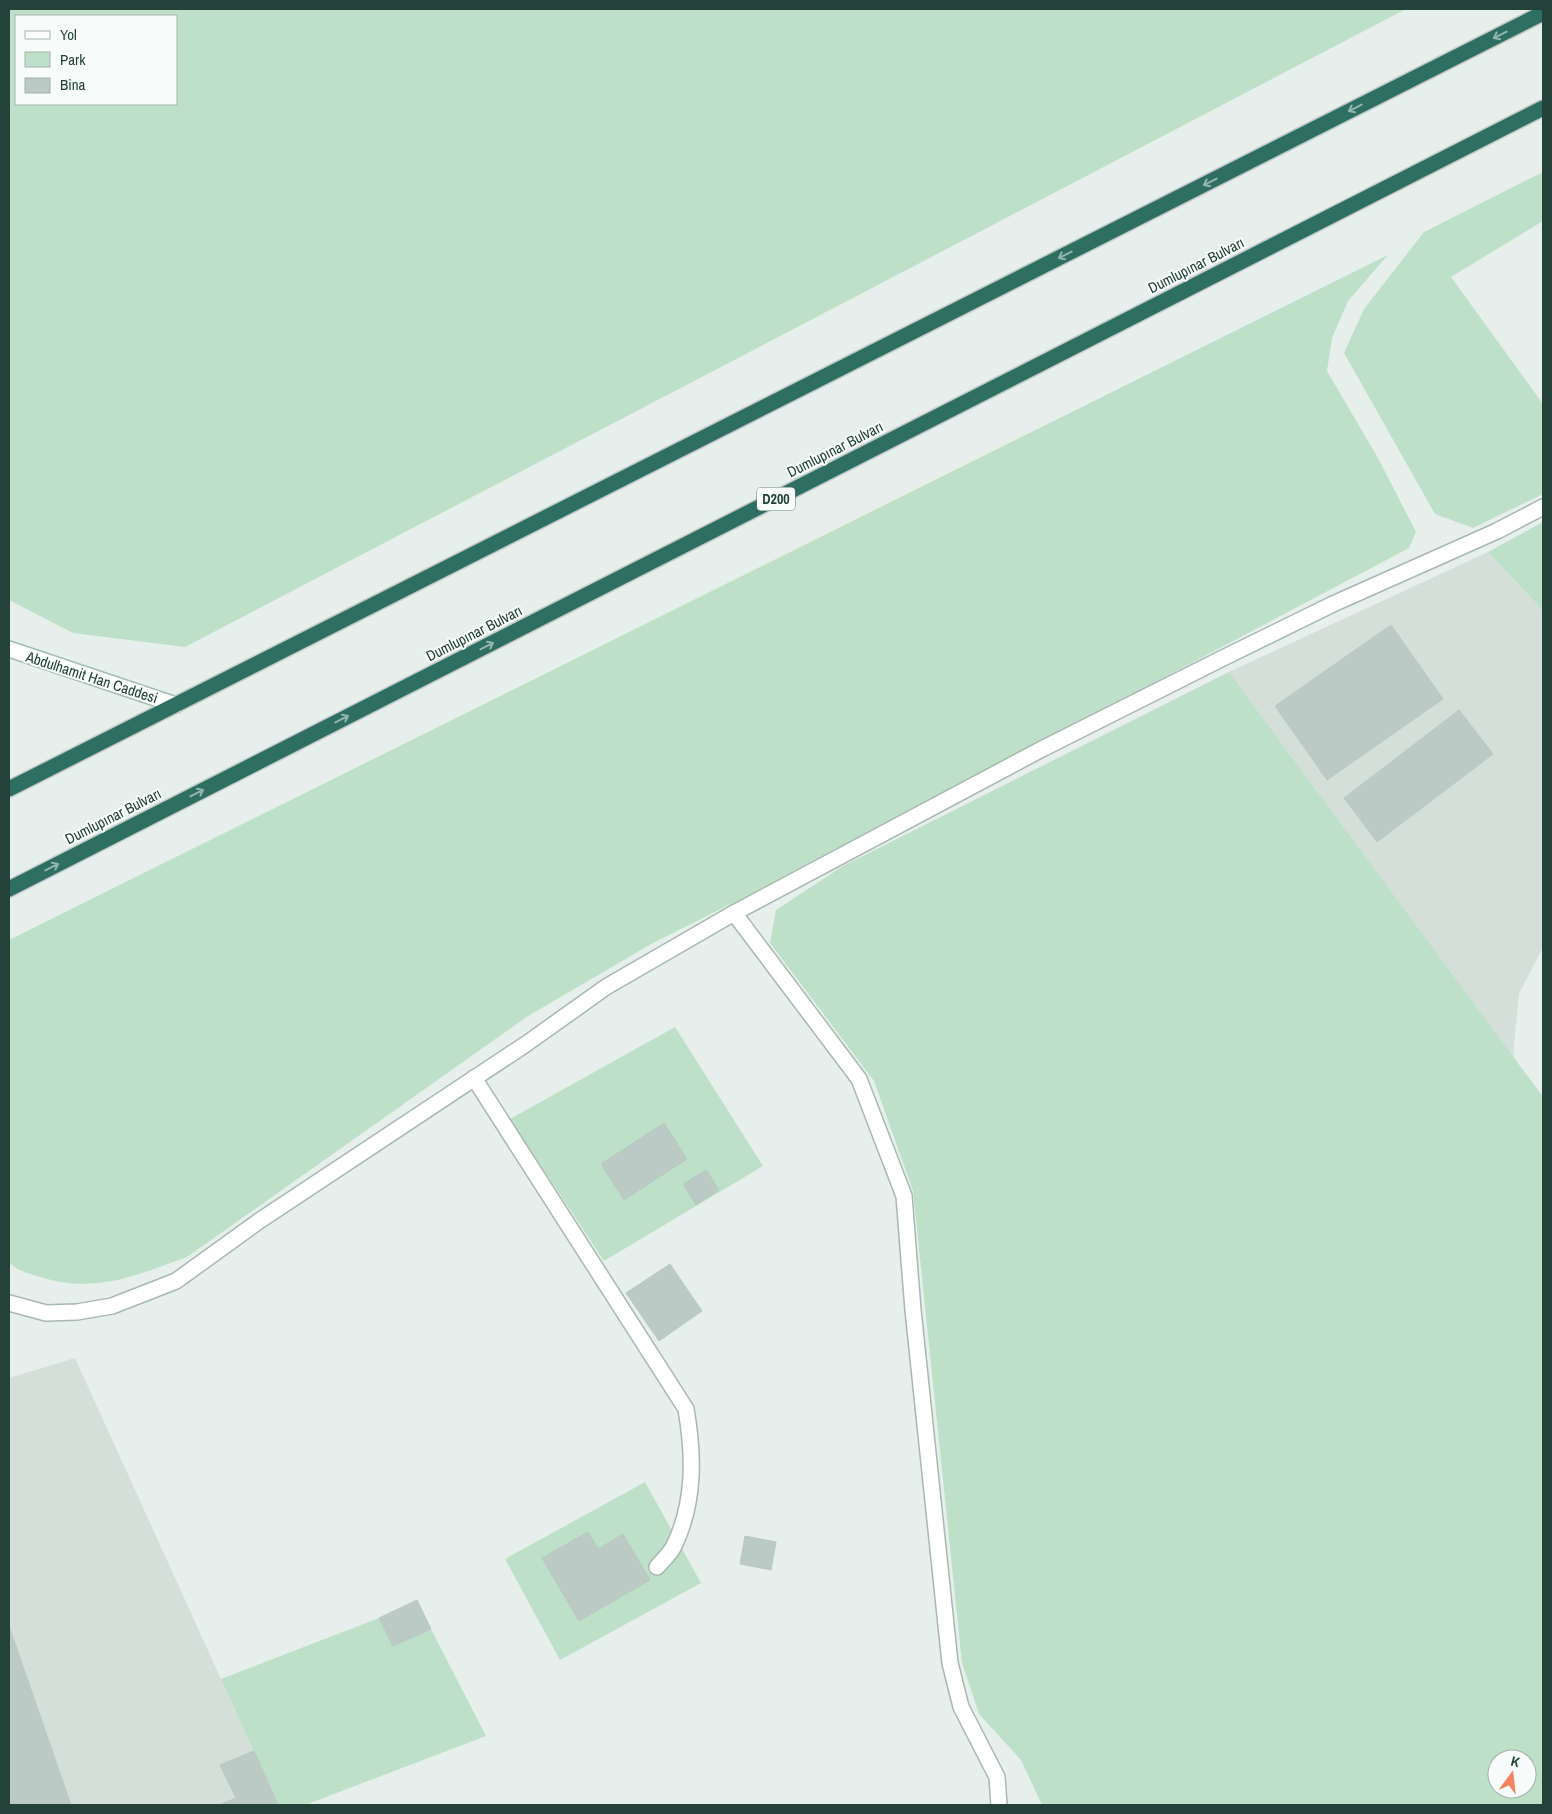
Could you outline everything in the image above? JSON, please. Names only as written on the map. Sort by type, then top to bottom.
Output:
[{"type":"highway","points":[[9,789],[1543,13]]},
{"type":"highway","name":"Dumlupınar Bulvarı","points":[[9,889],[1543,108]]},
{"type":"street","points":[[9,1303],[46,1313],[77,1312],[112,1306],[176,1281],[259,1221],[474,1078],[606,987],[734,913],[1040,750],[1223,658],[1333,604],[1497,531],[1543,507]]},
{"type":"street","name":"Abdulhamit Han Caddesi","points":[[9,649],[176,705]]},
{"type":"street","points":[[734,913],[859,1079],[904,1196],[913,1310],[950,1663],[960,1707],[997,1777],[999,1805]]},
{"type":"street","points":[[474,1078],[686,1410],[693,1447],[689,1503],[673,1548],[657,1567]]},
{"type":"shaded area","points":[[1488,552],[1543,611],[1543,947],[1519,994],[1513,1057],[1229,672]]},
{"type":"shaded area","points":[[75,1358],[278,1805],[9,1805],[9,1378]]},
{"type":"green space","points":[[9,9],[1406,9],[185,647],[73,633],[9,600]]},
{"type":"green space","points":[[1543,172],[1543,221],[1451,277],[1543,404],[1543,494],[1473,528],[1435,514],[1344,353],[1364,309],[1424,232]]},
{"type":"green space","points":[[1388,255],[1348,301],[1332,338],[1327,371],[1378,458],[1416,532],[1409,548],[830,854],[653,943],[528,1016],[187,1257],[132,1276],[97,1283],[79,1284],[60,1282],[27,1273],[19,1270],[9,1262],[9,940]]},
{"type":"green space","points":[[1543,522],[1543,611],[1488,552]]},
{"type":"green space","points":[[1229,672],[1543,1097],[1543,1805],[1042,1805],[1021,1760],[979,1714],[962,1663],[913,1191],[874,1081],[770,943],[776,910],[843,866]]},
{"type":"green space","points":[[675,1027],[763,1166],[604,1261],[510,1119]]},
{"type":"green space","points":[[645,1482],[701,1583],[560,1660],[505,1559]]},
{"type":"green space","points":[[379,1618],[393,1646],[431,1629],[486,1736],[305,1805],[278,1805],[221,1679]]},
{"type":"building","points":[[1391,625],[1443,699],[1327,780],[1275,706]]},
{"type":"building","points":[[1459,710],[1493,754],[1377,842],[1344,798]]},
{"type":"building","points":[[664,1123],[687,1159],[624,1200],[601,1164]]},
{"type":"building","points":[[706,1170],[719,1190],[696,1205],[683,1184]]},
{"type":"building","points":[[670,1264],[702,1311],[659,1341],[626,1293]]},
{"type":"building","points":[[588,1532],[598,1549],[623,1534],[650,1580],[579,1621],[542,1558]]},
{"type":"building","points":[[745,1536],[776,1542],[771,1570],[740,1564]]},
{"type":"building","points":[[417,1600],[431,1629],[393,1646],[379,1618]]},
{"type":"building","points":[[9,1626],[71,1805],[9,1805]]},
{"type":"building","points":[[254,1751],[278,1805],[219,1805],[236,1798],[220,1765]]}]
